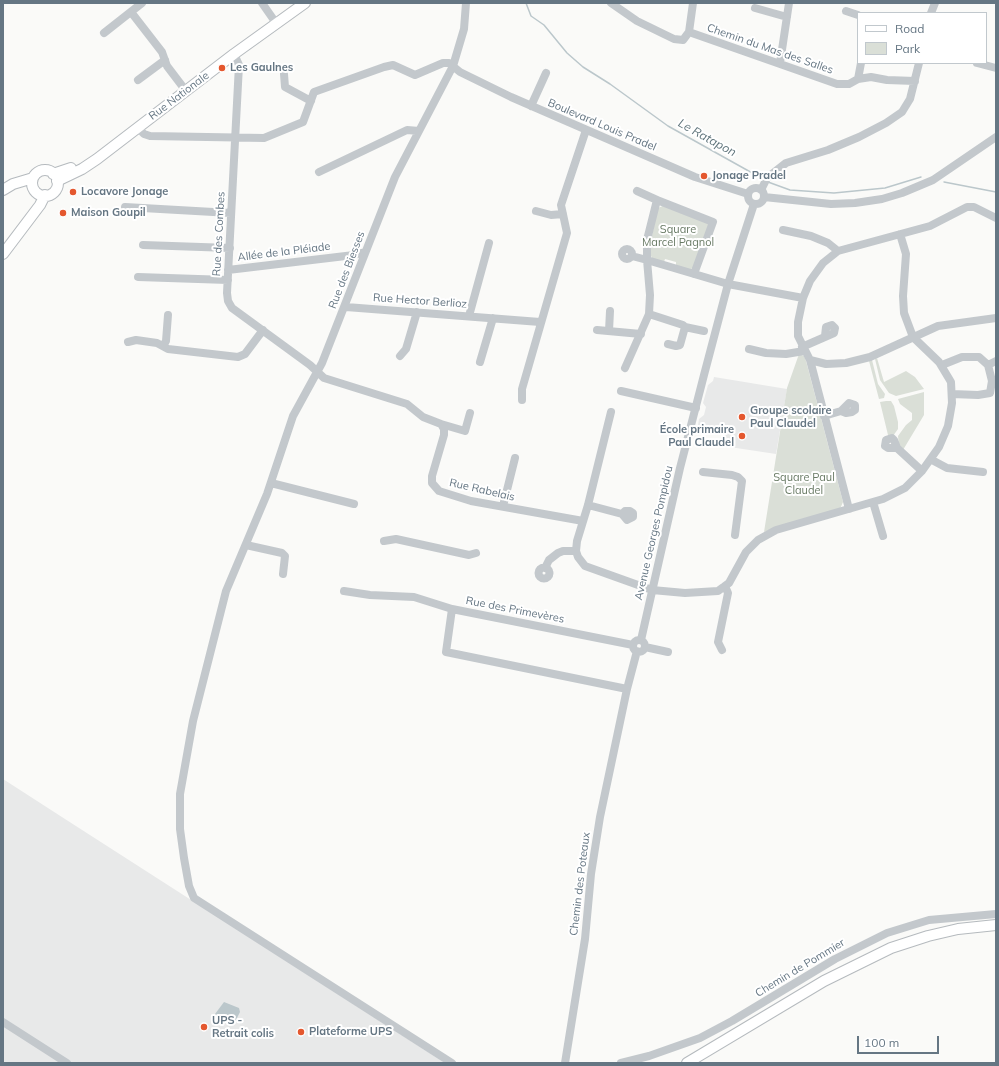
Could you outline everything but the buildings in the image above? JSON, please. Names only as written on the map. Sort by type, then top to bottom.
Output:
[{"type":"main road","name":"Rue Nationale","points":[[55,178],[82,169],[234,54],[305,3]]},
{"type":"main road","points":[[3,190],[13,184],[33,178],[38,172],[43,170],[55,178],[54,191],[39,193],[21,187],[3,195]]},
{"type":"main road","points":[[3,254],[27,220],[36,203],[39,193],[33,178]]},
{"type":"main road","points":[[687,1063],[824,981],[891,948],[928,936],[958,929],[996,925]]},
{"type":"street","points":[[104,33],[142,3]]},
{"type":"street","points":[[262,3],[276,23]]},
{"type":"street","name":"Rue des Biesses","points":[[452,1063],[194,898],[191,893],[180,829],[180,794],[193,721],[226,592],[271,483],[296,408],[318,373],[346,307],[365,252],[396,176],[453,66],[464,29],[466,3]]},
{"type":"street","points":[[611,3],[637,21],[674,39],[683,40],[689,32],[692,3]]},
{"type":"street","points":[[780,63],[789,3]]},
{"type":"street","points":[[756,8],[787,16]]},
{"type":"street","points":[[846,11],[857,16]]},
{"type":"street","points":[[131,12],[162,52],[165,60],[186,91]]},
{"type":"street","name":"Chemin du Mas des Salles","points":[[689,32],[837,84],[849,84],[858,79],[871,77],[915,81]]},
{"type":"street","name":"Rue des Combes","points":[[234,54],[239,65],[228,270],[228,301],[232,308],[310,365],[318,373]]},
{"type":"street","points":[[138,80],[165,60]]},
{"type":"street","points":[[134,131],[150,136],[264,138],[303,122],[314,92],[384,67],[393,66],[415,75],[443,63],[453,66]]},
{"type":"street","points":[[858,79],[861,64]]},
{"type":"street","points":[[919,64],[910,99],[902,112],[886,124],[840,145],[786,163],[764,187],[760,203],[754,204],[749,199],[748,194],[753,188],[764,187],[831,204],[855,203],[882,199],[913,189],[933,180],[996,137]]},
{"type":"street","points":[[981,64],[996,68]]},
{"type":"street","name":"Boulevard Louis Pradel","points":[[453,66],[460,72],[586,130],[695,177],[748,194]]},
{"type":"street","points":[[531,106],[546,73]]},
{"type":"street","points":[[284,74],[285,87],[311,101]]},
{"type":"street","points":[[319,172],[407,130],[419,131]]},
{"type":"street","points":[[522,400],[522,389],[540,322],[567,233],[561,205],[586,130]]},
{"type":"street","points":[[637,191],[713,222],[694,274]]},
{"type":"street","points":[[625,368],[649,314],[650,295],[647,240],[657,200]]},
{"type":"street","name":"Avenue Georges Pompidou","points":[[643,643],[652,590],[696,408],[728,284],[754,204]]},
{"type":"street","points":[[849,509],[810,360],[803,349],[798,336],[798,322],[803,298],[810,281],[822,263],[838,251],[930,226],[969,206],[996,218]]},
{"type":"street","points":[[125,207],[231,214]]},
{"type":"street","points":[[536,211],[551,215],[563,214]]},
{"type":"street","points":[[784,230],[811,236],[828,242],[838,251]]},
{"type":"street","points":[[611,412],[576,551],[578,557],[585,566],[652,590],[691,592],[718,591],[729,583],[746,552],[758,540],[776,530],[883,499],[905,488],[932,460],[939,447],[948,426],[952,394],[951,382],[942,365],[913,337],[904,313],[903,296],[906,254],[900,234]]},
{"type":"street","points":[[469,316],[489,243]]},
{"type":"street","points":[[143,245],[230,248]]},
{"type":"street","name":"Allée de la Pléiade","points":[[228,270],[354,255],[365,252]]},
{"type":"street","points":[[632,256],[728,284],[803,298]]},
{"type":"street","points":[[138,277],[228,280]]},
{"type":"street","name":"Rue Hector Berlioz","points":[[346,307],[540,322]]},
{"type":"street","points":[[609,331],[610,311]]},
{"type":"street","points":[[400,356],[406,349],[417,312]]},
{"type":"street","points":[[649,314],[683,325],[684,327],[704,331]]},
{"type":"street","points":[[163,346],[166,341],[168,315]]},
{"type":"street","points":[[480,362],[493,318]]},
{"type":"street","points":[[810,360],[826,364],[846,363],[870,357],[938,326],[996,318]]},
{"type":"street","points":[[668,344],[676,346],[680,344],[684,327]]},
{"type":"street","points":[[128,342],[136,340],[156,343],[168,349],[238,357],[245,354],[263,330]]},
{"type":"street","points":[[597,330],[641,334]]},
{"type":"street","points":[[749,349],[766,353],[786,354],[803,349],[825,336]]},
{"type":"street","points":[[942,365],[962,357],[979,357],[992,363],[990,393],[978,395],[952,394]]},
{"type":"street","points":[[318,373],[324,378],[407,404],[423,417],[464,431],[470,413]]},
{"type":"street","points":[[621,391],[696,408]]},
{"type":"street","points":[[824,416],[841,411]]},
{"type":"street","name":"Rue Rabelais","points":[[440,424],[444,428],[444,435],[432,476],[432,483],[434,487],[471,501],[583,521]]},
{"type":"street","points":[[897,448],[922,471]]},
{"type":"street","points":[[503,506],[515,458]]},
{"type":"street","points":[[932,460],[947,468],[983,472]]},
{"type":"street","points":[[703,472],[732,475],[738,477],[742,481],[735,535]]},
{"type":"street","points":[[271,483],[354,504]]},
{"type":"street","points":[[872,502],[883,536]]},
{"type":"street","points":[[588,505],[622,514]]},
{"type":"street","points":[[384,541],[396,539],[469,555],[476,553]]},
{"type":"street","points":[[246,544],[282,553],[285,556],[282,574]]},
{"type":"street","points":[[545,568],[549,560],[558,553],[563,551],[576,551]]},
{"type":"street","points":[[722,650],[718,642],[728,593],[725,586]]},
{"type":"street","points":[[344,590],[370,595],[414,597],[452,609]]},
{"type":"street","name":"Rue des Primevères","points":[[627,689],[446,652],[452,609],[635,648]]},
{"type":"street","points":[[627,689],[636,641],[668,652]]},
{"type":"street","name":"Chemin des Poteaux","points":[[565,1063],[585,939],[591,874],[600,817],[627,689]]},
{"type":"street","name":"Chemin de Pommier","points":[[621,1063],[649,1056],[706,1035],[835,959],[887,933],[929,920],[996,914]]},
{"type":"street","points":[[3,1022],[67,1063]]},
{"type":"shaded area","name":"Groupe scolaire Paul Claudel","points":[[714,377],[787,389],[776,454],[723,446],[726,429],[698,425],[699,419],[704,415],[706,407],[703,403],[708,385],[713,381]]},
{"type":"shaded area","points":[[3,779],[65,819],[445,1063],[3,1063]]},
{"type":"shaded area","points":[[224,1002],[239,1008],[240,1012],[234,1024],[230,1024],[216,1017],[215,1014]]},
{"type":"green space","name":"Square Marcel Pagnol","points":[[665,205],[708,222],[709,230],[693,268],[689,270],[676,265],[676,262],[665,259],[664,262],[652,258],[650,254],[651,240],[658,208]]},
{"type":"green space","name":"Square Paul Claudel","points":[[799,354],[804,356],[806,361],[843,502],[840,509],[782,525],[764,532],[787,388]]},
{"type":"green space","points":[[877,358],[884,382],[906,371],[915,377],[924,389],[896,396],[889,393],[880,380],[875,359]]},
{"type":"green space","points":[[872,360],[878,384],[885,394],[884,398],[879,399],[869,361]]},
{"type":"green space","points":[[924,392],[924,415],[903,450],[899,447],[898,436],[906,425],[912,420],[912,413],[900,404],[898,399]]},
{"type":"green space","points":[[891,401],[894,406],[898,422],[898,429],[893,436],[888,435],[880,402]]},
{"type":"waterway","name":"Le Ratapon","points":[[526,3],[531,16],[544,25],[567,53],[583,67],[610,84],[668,126],[763,179]]},
{"type":"waterway","name":"Le Ratapon","points":[[768,182],[790,190],[834,193],[885,188],[921,177]]},
{"type":"waterway","name":"Le Ratapon","points":[[944,182],[996,192]]},
{"type":"place","name":"Les Gaulnes","points":[[222,68]]},
{"type":"place","name":"Jonage Pradel","points":[[704,176]]},
{"type":"place","name":"Locavore Jonage","points":[[73,192]]},
{"type":"place","name":"Maison Goupil","points":[[63,213]]},
{"type":"place","name":"Groupe scolaire Paul Claudel","points":[[742,417]]},
{"type":"place","name":"École primaire Paul Claudel","points":[[742,436]]},
{"type":"place","name":"UPS - Retrait colis","points":[[204,1027]]},
{"type":"place","name":"Plateforme UPS","points":[[301,1032]]}]
